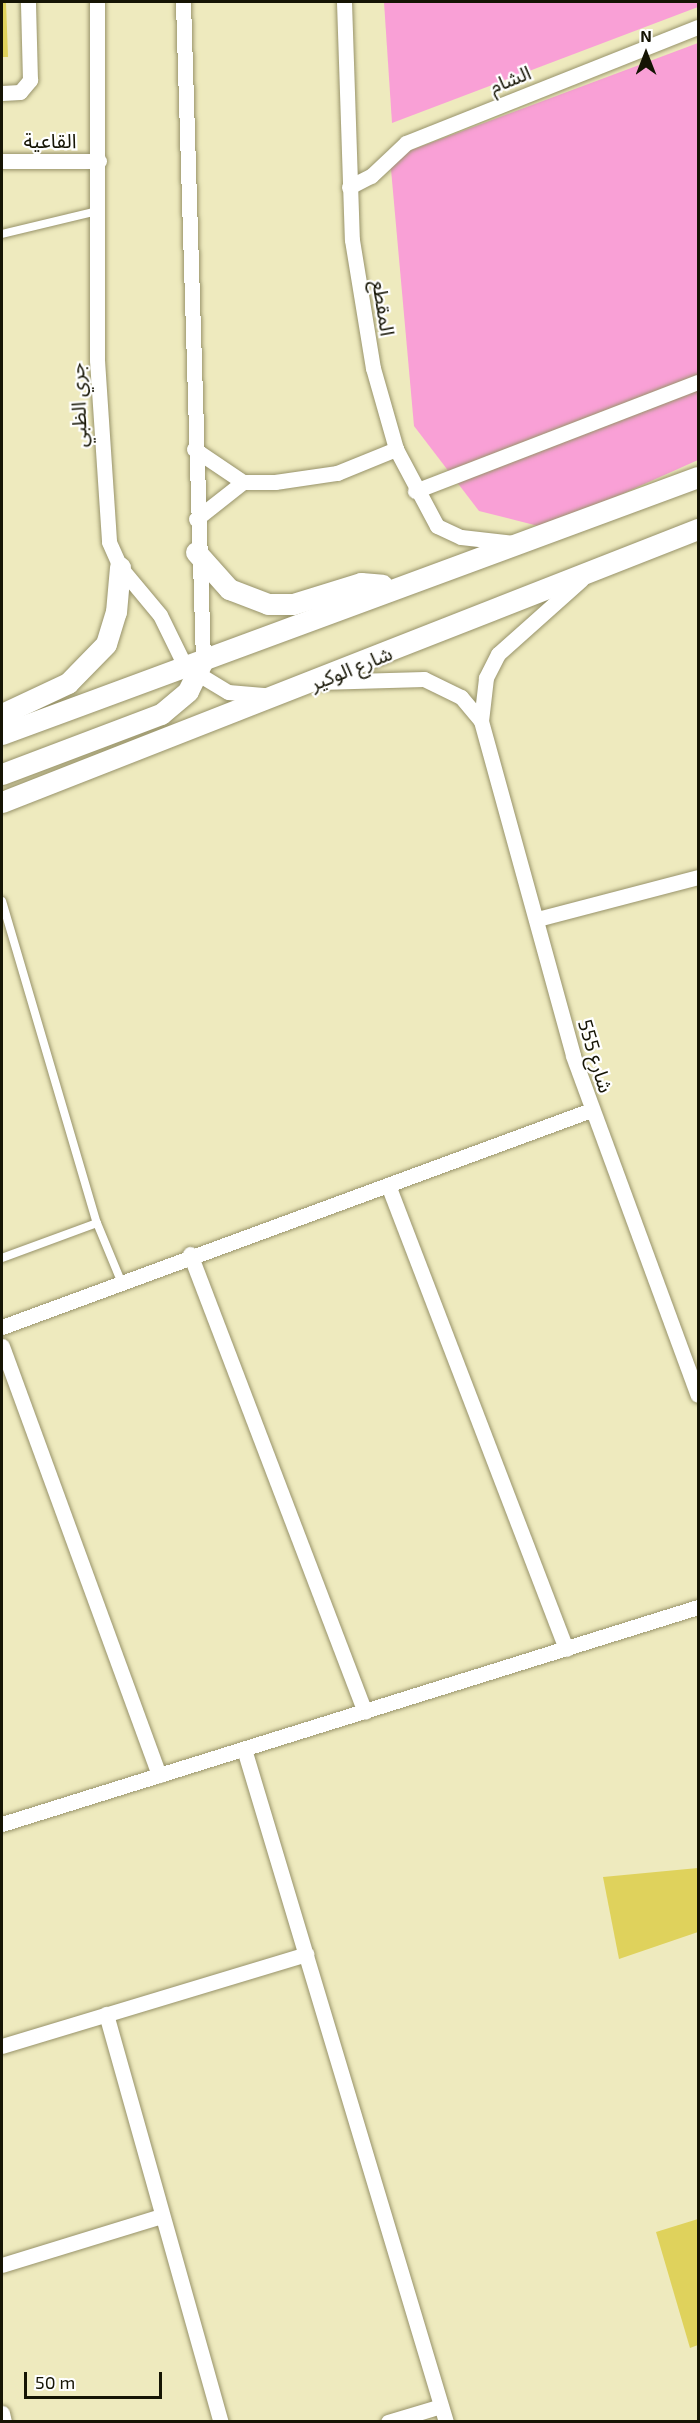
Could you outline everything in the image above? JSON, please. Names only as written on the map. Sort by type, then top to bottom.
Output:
[{"type":"main road","points":[[2,734],[195,667],[391,587],[699,477]]},
{"type":"main road","name":"شارع الوكير","points":[[2,803],[316,682],[595,568],[699,529]]},
{"type":"main road","points":[[196,552],[229,589],[268,604],[293,604],[361,583],[391,587]]},
{"type":"main road","points":[[2,714],[68,683],[105,644],[116,612],[120,567]]},
{"type":"main road","points":[[2,774],[161,714],[195,667]]},
{"type":"street","points":[[2,93],[20,92],[30,80],[28,2]]},
{"type":"street","name":"جري الظبي","points":[[97,2],[103,492],[109,542],[120,567],[150,599],[195,667]]},
{"type":"street","points":[[183,2],[196,519],[195,667],[228,692],[294,690]]},
{"type":"street","name":"المقطع","points":[[344,2],[349,187],[367,336],[396,449],[430,520],[444,531],[514,543]]},
{"type":"street","name":"الشام","points":[[349,187],[371,176],[406,143],[699,27]]},
{"type":"street","name":"القاعية","points":[[2,161],[99,162]]},
{"type":"street","points":[[415,491],[699,382]]},
{"type":"street","points":[[194,449],[243,482],[306,480],[396,449]]},
{"type":"street","points":[[196,519],[243,482]]},
{"type":"street","name":"شارع 555","points":[[595,568],[498,654],[486,678],[481,721],[591,1110],[698,1390]]},
{"type":"street","name":"شارع 555","points":[[316,682],[424,679],[462,697],[481,721]]},
{"type":"street","points":[[537,919],[699,877]]},
{"type":"street","points":[[2,1327],[190,1254],[388,1185],[591,1110]]},
{"type":"street","points":[[388,1185],[566,1649]]},
{"type":"street","points":[[190,1254],[365,1712]]},
{"type":"street","points":[[2,1346],[159,1775]]},
{"type":"street","points":[[2,1824],[699,1607]]},
{"type":"street","points":[[244,1749],[446,2421]]},
{"type":"street","points":[[2,2046],[306,1954]]},
{"type":"street","points":[[105,2014],[221,2421]]},
{"type":"street","points":[[2,2265],[161,2216]]},
{"type":"street","points":[[388,2421],[441,2406]]},
{"type":"street","points":[[2,2412],[4,2421]]},
{"type":"lane","points":[[2,234],[98,212]]},
{"type":"lane","points":[[2,907],[97,1223],[121,1281]]},
{"type":"lane","points":[[2,1258],[97,1223]]},
{"type":"shaded area","points":[[384,2],[698,2],[698,7],[392,123]]},
{"type":"shaded area","points":[[698,43],[698,460],[546,528],[479,511],[414,426],[390,158]]},
{"type":"building","points":[[2,2],[6,2],[8,57],[2,57]]},
{"type":"building","points":[[698,1868],[698,1932],[619,1959],[603,1877]]},
{"type":"building","points":[[698,2219],[698,2345],[690,2348],[656,2232]]}]
